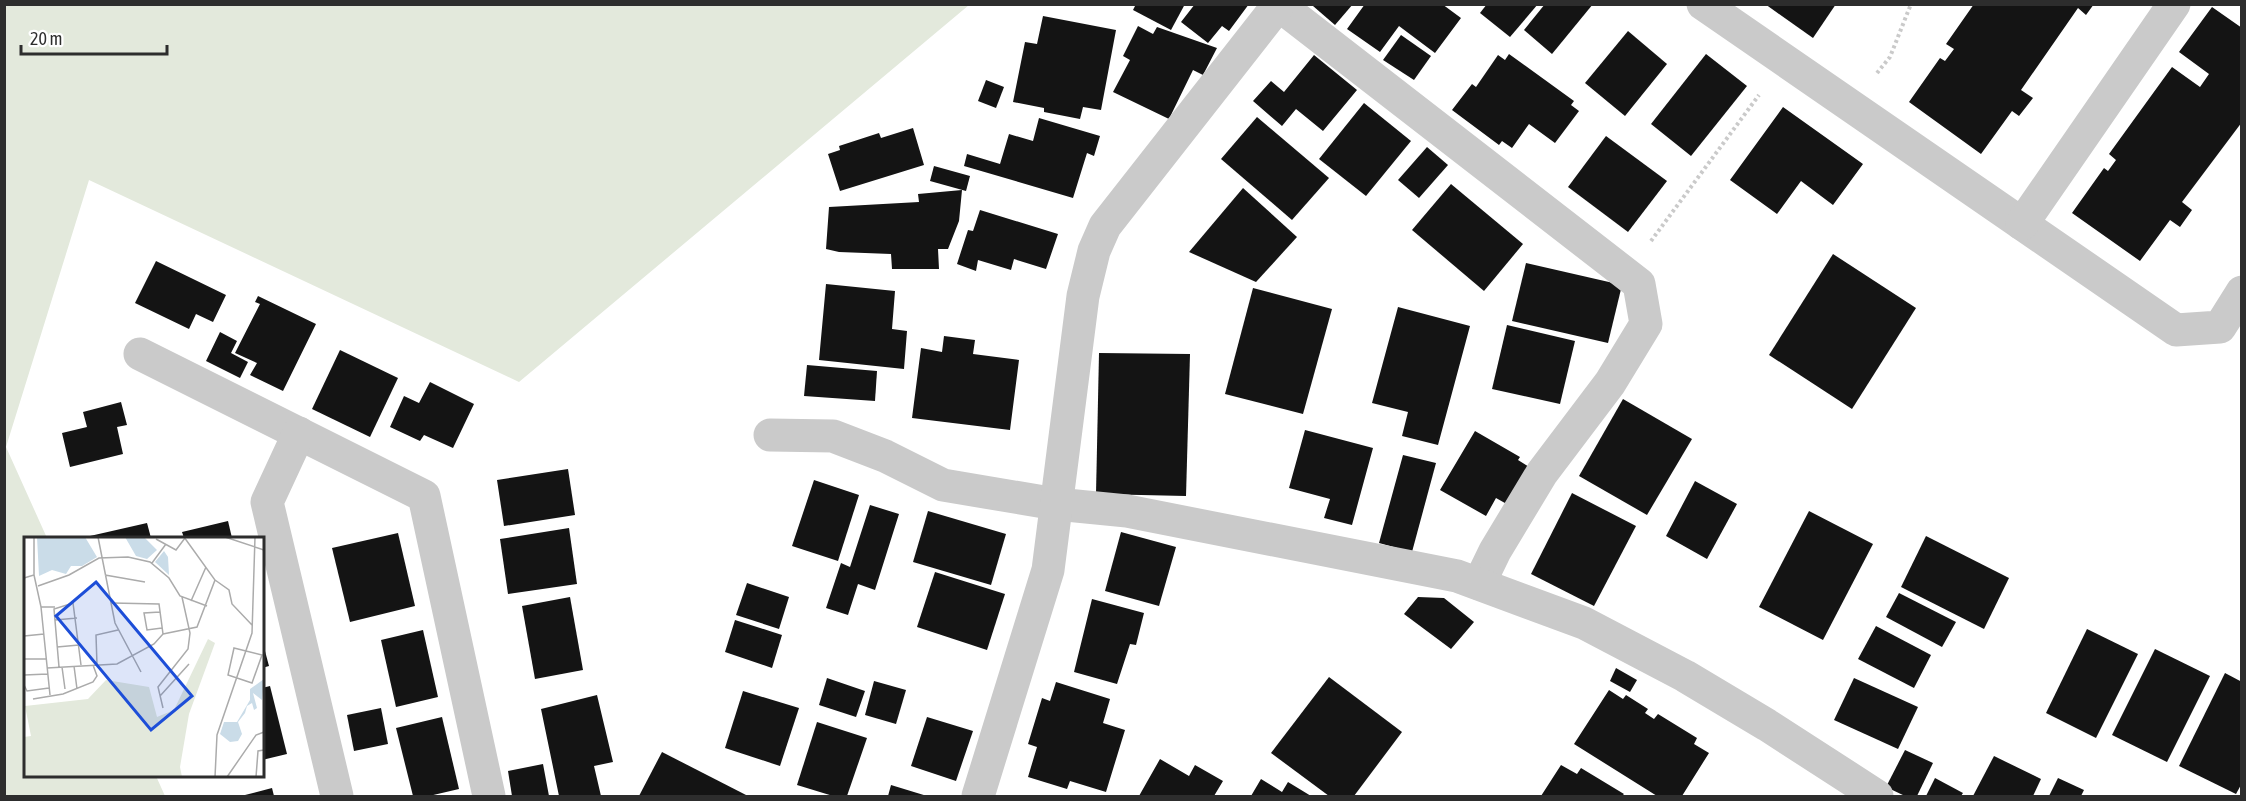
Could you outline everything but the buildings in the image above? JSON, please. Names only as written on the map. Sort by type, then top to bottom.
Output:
[{"type":"street","points":[[1703,4],[2176,330],[2220,327],[2241,292]]},
{"type":"street","points":[[2022,224],[2174,4]]},
{"type":"street","points":[[978,796],[1048,570],[1083,296],[1094,251],[1111,218],[1279,5],[1639,284],[1646,324],[1610,383],[1542,473],[1495,551],[1479,584]]},
{"type":"street","points":[[140,354],[424,496],[489,796]]},
{"type":"street","points":[[299,433],[267,502],[337,796]]},
{"type":"street","points":[[770,435],[833,436],[885,456],[943,485],[1056,504],[1127,511],[1457,576],[1584,623],[1685,676],[1843,787],[1877,796]]},
{"type":"path","points":[[1849,106],[1890,57],[1911,4]]},
{"type":"path","points":[[1627,274],[1711,157],[1785,61]]},
{"type":"shaded area","points":[[5,4],[969,4],[519,382],[89,180],[6,447],[47,537],[24,537],[24,777],[156,777],[165,796],[5,796]]}]
